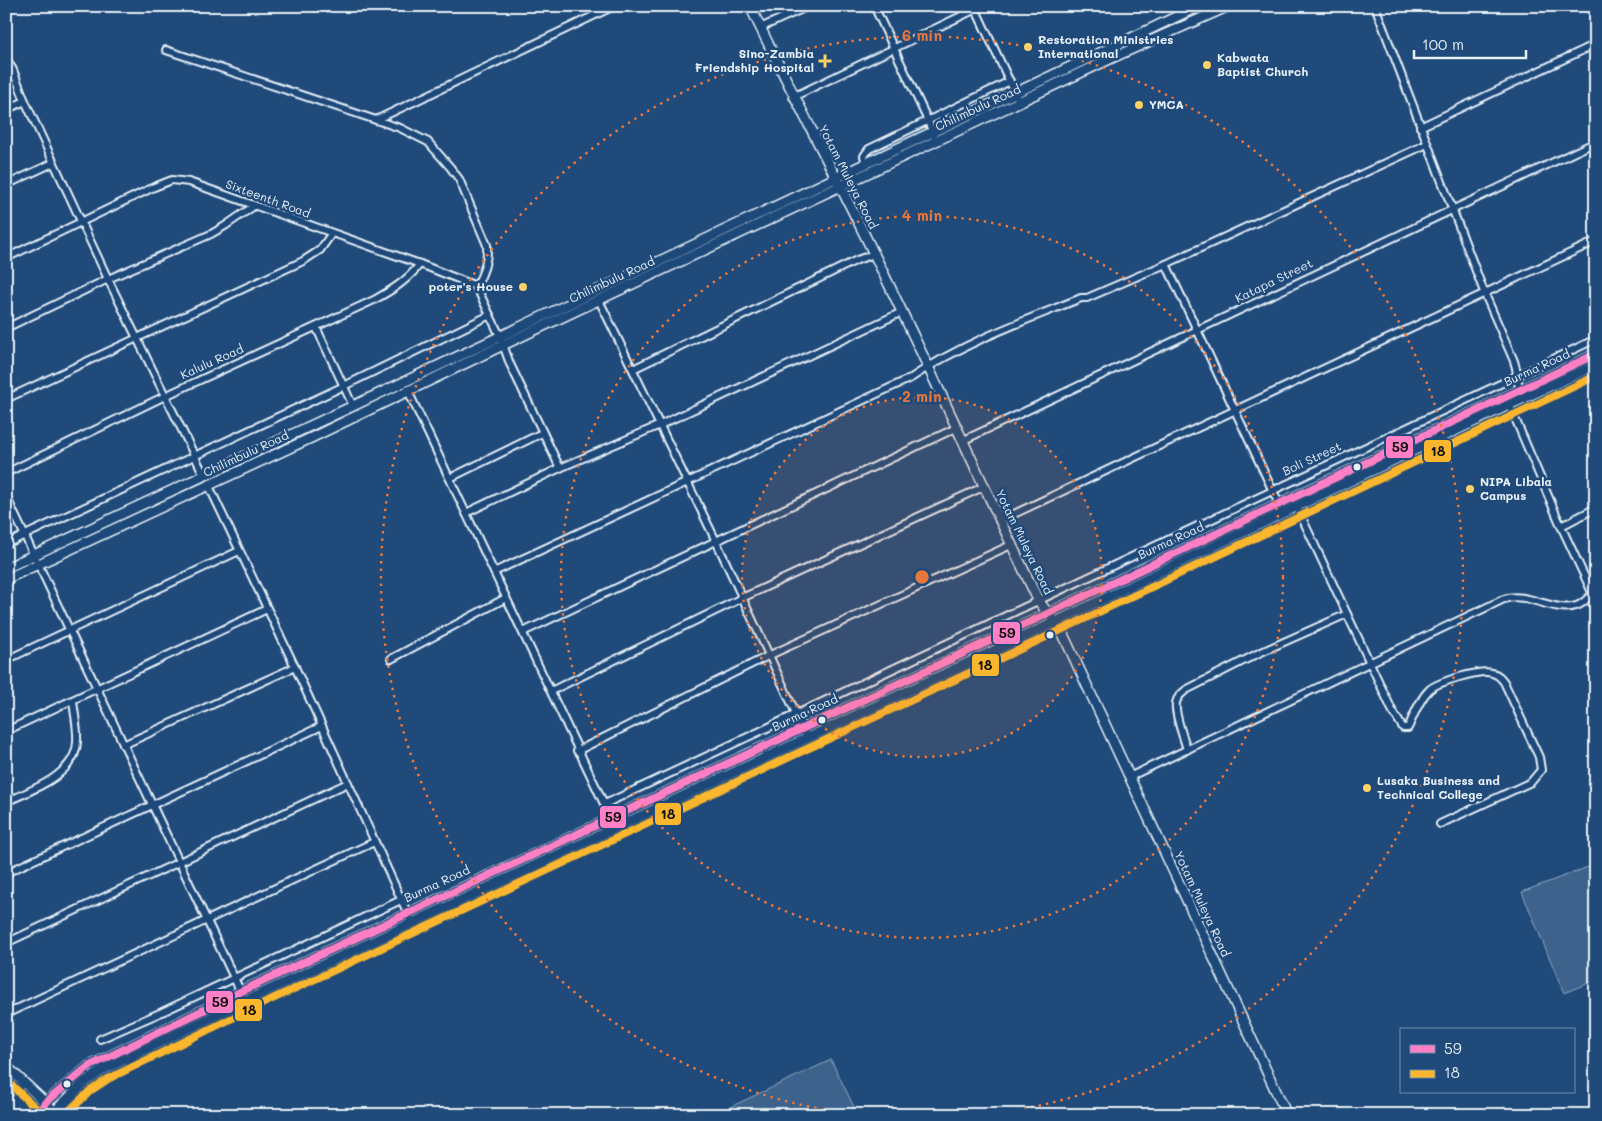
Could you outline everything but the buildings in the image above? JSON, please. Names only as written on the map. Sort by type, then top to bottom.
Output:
[{"type":"main road","name":"Yotam Muleya Road","points":[[750,6],[793,97],[874,254],[1038,600],[1062,632],[1287,1115]]},
{"type":"main road","name":"Chilimbulu Road","points":[[1018,98],[1200,6]]},
{"type":"main road","name":"Chilimbulu Road","points":[[6,579],[36,560],[204,475],[353,406],[502,340],[599,300],[840,187],[935,137],[1018,98],[1229,6]]},
{"type":"main road","name":"Chilimbulu Road","points":[[6,568],[36,560],[209,486],[408,391],[502,340],[835,178],[935,137]]},
{"type":"main road","name":"Burma Road","points":[[1507,401],[1519,390],[1596,354]]},
{"type":"main road","name":"Burma Road","points":[[53,1113],[84,1083],[103,1070],[245,1001],[1055,622],[1295,502],[1507,401],[1596,365]]},
{"type":"main road","name":"Burma Road","points":[[37,1115],[45,1103],[84,1070],[240,992],[1279,504],[1295,502]]},
{"type":"main road","points":[[8,1067],[53,1113]]},
{"type":"street","points":[[376,120],[614,6]]},
{"type":"street","points":[[760,28],[808,6]]},
{"type":"street","points":[[874,6],[935,137]]},
{"type":"street","points":[[1375,6],[1452,211],[1514,361],[1519,390]]},
{"type":"street","points":[[793,97],[979,8],[1018,98]]},
{"type":"street","points":[[1420,126],[1596,44]]},
{"type":"street","points":[[166,50],[400,128],[428,142],[459,179],[487,246],[488,256],[485,268],[476,286],[502,340],[510,364],[560,468]]},
{"type":"street","points":[[6,58],[108,279],[204,475]]},
{"type":"street","points":[[866,164],[864,156],[869,149],[1010,81]]},
{"type":"street","points":[[6,110],[25,101]]},
{"type":"street","name":"Katapa Street","points":[[962,441],[1596,142]]},
{"type":"street","points":[[494,572],[911,378],[927,366],[1030,318],[1081,298],[1087,298],[1166,264],[1427,144]]},
{"type":"street","points":[[6,185],[54,163]]},
{"type":"street","name":"Sixteenth Road","points":[[6,258],[172,180],[190,182],[420,264],[476,286]]},
{"type":"street","points":[[6,328],[108,279],[211,234],[254,206]]},
{"type":"street","points":[[6,399],[304,262],[320,250],[332,233]]},
{"type":"street","points":[[999,521],[1596,241]]},
{"type":"street","points":[[633,368],[857,260],[874,254]]},
{"type":"street","name":"Kalulu Road","points":[[6,473],[398,287],[420,264]]},
{"type":"street","points":[[1166,264],[1279,504]]},
{"type":"street","points":[[599,300],[688,482],[807,737]]},
{"type":"street","points":[[466,513],[560,468],[660,425],[902,312]]},
{"type":"street","points":[[6,544],[344,386],[490,315]]},
{"type":"street","points":[[316,327],[353,406]]},
{"type":"street","name":"Boli Street","points":[[605,804],[1596,339]]},
{"type":"street","points":[[408,391],[615,827]]},
{"type":"street","points":[[1507,401],[1596,601]]},
{"type":"street","points":[[522,632],[956,428]]},
{"type":"street","points":[[450,478],[542,433]]},
{"type":"street","points":[[209,486],[295,667],[412,923]]},
{"type":"street","points":[[551,691],[742,598],[984,487]]},
{"type":"street","points":[[6,496],[245,1001]]},
{"type":"street","points":[[1295,502],[1400,726],[1405,729],[1408,728],[1423,698],[1434,686],[1485,672],[1498,675],[1504,682],[1540,757],[1541,770],[1531,782],[1440,824]]},
{"type":"street","points":[[1561,526],[1596,508]]},
{"type":"street","points":[[578,751],[770,655],[1011,545]]},
{"type":"street","points":[[6,660],[239,551]]},
{"type":"street","points":[[1129,777],[1511,596],[1545,604],[1574,606],[1581,604],[1594,594]]},
{"type":"street","points":[[391,660],[506,598]]},
{"type":"street","points":[[6,731],[267,609]]},
{"type":"street","points":[[1187,750],[1176,710],[1176,702],[1180,695],[1186,690],[1259,652],[1347,614]]},
{"type":"street","points":[[123,745],[295,667]]},
{"type":"street","points":[[6,802],[52,780],[74,756],[77,743],[73,700]]},
{"type":"street","points":[[6,873],[322,726]]},
{"type":"street","points":[[6,943],[348,783]]},
{"type":"street","points":[[6,1014],[374,842]]},
{"type":"street","points":[[100,1039],[402,900]]},
{"type":"street","points":[[6,1098],[11,1090],[25,1084]]},
{"type":"shaded area","points":[[1596,864],[1596,980],[1564,993],[1522,892]]},
{"type":"shaded area","points":[[831,1060],[858,1115],[713,1115]]},
{"type":"transit line","name":"59","points":[[37,1115],[45,1103],[88,1067],[240,992],[1047,614],[1596,354]]},
{"type":"transit line","name":"18","points":[[65,1115],[90,1091],[108,1079],[249,1010],[1059,631],[1596,376]]},
{"type":"transit line","name":"18","points":[[6,1080],[43,1115]]},
{"type":"place","name":"Restoration Ministries International","points":[[1028,47]]},
{"type":"place","name":"Sino-Zambia Friendship Hospital","points":[[825,61]]},
{"type":"place","name":"Kabwata Baptist Church","points":[[1207,65]]},
{"type":"place","name":"YMCA","points":[[1139,105]]},
{"type":"place","name":"poter's House","points":[[523,287]]},
{"type":"place","name":"NIPA Libala Campus","points":[[1470,489]]},
{"type":"place","name":"Lusaka Business and Technical College","points":[[1367,788]]}]
